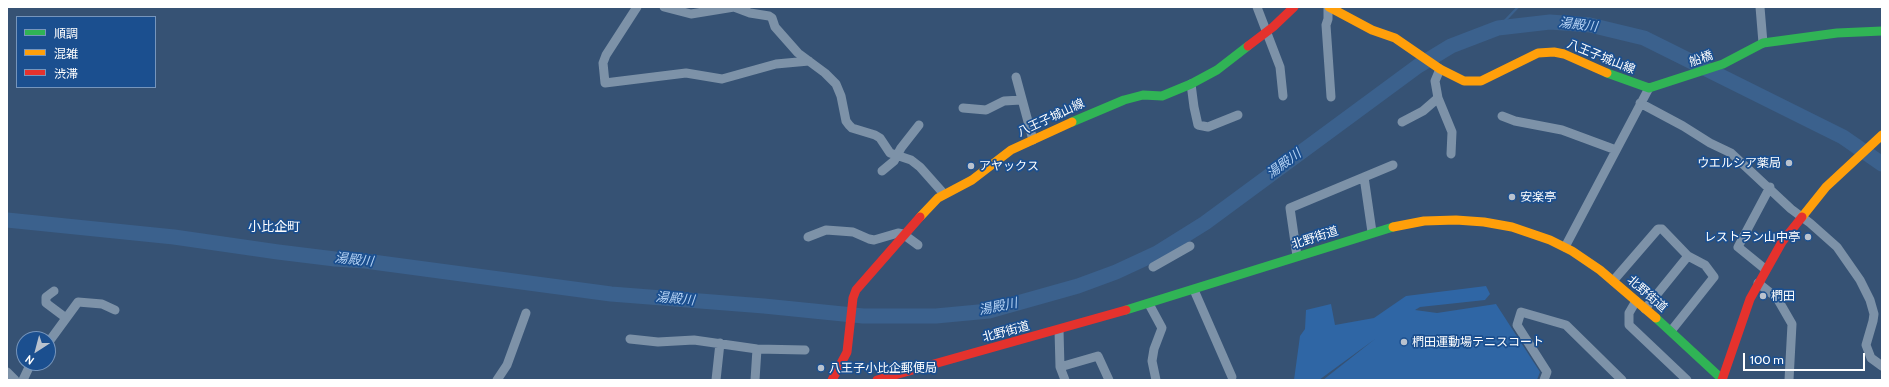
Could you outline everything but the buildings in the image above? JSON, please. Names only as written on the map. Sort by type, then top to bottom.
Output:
[{"type":"main road","name":"八王子城山線","points":[[832,380],[842,364],[847,352],[852,301],[856,290],[903,234],[932,204],[944,194],[972,180],[1011,150],[1090,113],[1124,100],[1143,95],[1162,96],[1191,84],[1217,70],[1266,32],[1294,7]]},
{"type":"main road","name":"八王子城山線","points":[[1328,7],[1372,30],[1395,38],[1440,68],[1464,81],[1476,82],[1527,57],[1543,52],[1554,52],[1564,54],[1619,78],[1648,88]]},
{"type":"main road","points":[[1763,43],[1837,33],[1882,31]]},
{"type":"main road","name":"船橋","points":[[1648,88],[1687,77],[1723,64],[1763,43]]},
{"type":"main road","points":[[1722,380],[1737,332],[1758,283],[1782,242],[1801,216],[1826,187],[1882,135]]},
{"type":"main road","points":[[1870,146],[1882,139]]},
{"type":"main road","name":"北野街道","points":[[877,380],[1149,304],[1372,232],[1411,223],[1438,220],[1466,220],[1503,225],[1523,230],[1565,247],[1591,263],[1671,331],[1722,380]]},
{"type":"street","points":[[637,7],[606,54],[603,63],[605,83],[686,73],[722,79],[776,64],[809,61]]},
{"type":"street","points":[[664,7],[691,14],[734,7],[750,13],[769,16],[772,18],[775,26],[798,53],[825,73],[836,84],[841,96],[846,121],[849,125],[852,128],[880,138],[890,153],[911,160],[920,167],[944,194]]},
{"type":"street","points":[[1257,7],[1280,67],[1283,96]]},
{"type":"street","points":[[1328,7],[1328,19],[1326,25],[1331,97]]},
{"type":"street","points":[[1760,7],[1763,43]]},
{"type":"street","points":[[1440,68],[1436,81],[1438,98],[1452,132],[1451,154]]},
{"type":"street","points":[[1016,77],[1033,140]]},
{"type":"street","points":[[1191,84],[1198,125],[1208,127],[1238,115]]},
{"type":"street","points":[[1565,247],[1648,88]]},
{"type":"street","points":[[1402,122],[1423,111],[1438,98]]},
{"type":"street","points":[[963,108],[986,110],[1004,101],[1021,100]]},
{"type":"street","points":[[1640,102],[1710,143],[1727,150],[1770,187],[1791,209],[1837,247],[1863,286],[1874,314],[1866,345],[1872,358],[1882,366]]},
{"type":"street","points":[[1502,116],[1515,121],[1562,130],[1616,150]]},
{"type":"street","points":[[882,172],[894,161],[919,125]]},
{"type":"street","points":[[1297,256],[1290,208],[1393,165]]},
{"type":"street","points":[[1364,177],[1372,232]]},
{"type":"street","points":[[1765,269],[1738,247],[1770,187]]},
{"type":"street","points":[[1614,281],[1658,229],[1662,229],[1688,256],[1705,265],[1714,277],[1671,331]]},
{"type":"street","points":[[808,237],[826,230],[853,232],[869,240],[874,240],[894,233],[903,234],[918,245]]},
{"type":"street","points":[[1154,267],[1190,246]]},
{"type":"street","points":[[1645,309],[1688,256]]},
{"type":"street","points":[[1758,283],[1777,298],[1792,324],[1789,380]]},
{"type":"street","points":[[1194,290],[1232,377]]},
{"type":"street","points":[[54,291],[46,297],[46,303],[66,318]]},
{"type":"street","points":[[1636,301],[1629,313],[1629,325],[1687,380]]},
{"type":"street","points":[[56,332],[78,302],[102,304],[115,310]]},
{"type":"street","points":[[1149,304],[1162,328],[1154,349],[1152,361],[1156,380]]},
{"type":"street","points":[[1544,380],[1547,372],[1517,325],[1521,312],[1566,325],[1622,380]]},
{"type":"street","points":[[497,380],[507,366],[526,313]]},
{"type":"street","points":[[1059,330],[1060,367],[1065,380]]},
{"type":"street","points":[[630,339],[658,342],[694,340],[757,349],[804,350]]},
{"type":"street","points":[[716,380],[720,343]]},
{"type":"street","points":[[755,380],[757,349]]},
{"type":"street","points":[[1060,367],[1098,356],[1110,380]]},
{"type":"street","points":[[23,380],[28,371]]},
{"type":"street","points":[[7,372],[15,380]]},
{"type":"shaded area","points":[[1486,286],[1490,294],[1485,300],[1420,307],[1415,310],[1437,313],[1496,304],[1540,372],[1537,380],[1323,380],[1375,339],[1319,380],[1294,380],[1300,336],[1305,329],[1306,310],[1331,304],[1335,325],[1374,318],[1406,296]]},
{"type":"waterway","points":[[1498,28],[1518,7]]},
{"type":"waterway","name":"湯殿川","points":[[7,220],[174,237],[278,252],[365,261],[611,294],[764,306],[863,316],[936,316],[989,311],[1078,286],[1116,272],[1157,253],[1205,223],[1418,66],[1451,46],[1498,28],[1550,22],[1590,25],[1644,38],[1843,137],[1882,164]]},
{"type":"traffic: fast","points":[[1607,73],[1649,88],[1723,64],[1763,43],[1837,33],[1882,31]]},
{"type":"traffic: fast","points":[[1072,122],[1124,100],[1143,95],[1162,96],[1191,84],[1217,70],[1248,46]]},
{"type":"traffic: fast","points":[[1126,310],[1393,227]]},
{"type":"traffic: fast","points":[[1656,318],[1723,380]]},
{"type":"traffic: slow","points":[[1329,7],[1372,30],[1395,38],[1440,69],[1464,81],[1481,81],[1538,53],[1554,52],[1564,54],[1607,73]]},
{"type":"traffic: slow","points":[[920,217],[938,198],[972,180],[1011,150],[1072,122]]},
{"type":"traffic: slow","points":[[1802,217],[1826,187],[1882,135]]},
{"type":"traffic: slow","points":[[1393,227],[1424,221],[1456,220],[1484,222],[1512,227],[1550,240],[1572,251],[1600,270],[1656,318]]},
{"type":"traffic: jam","points":[[1248,46],[1273,27],[1294,7]]},
{"type":"traffic: jam","points":[[832,380],[847,352],[853,298],[856,290],[920,217]]},
{"type":"traffic: jam","points":[[1722,380],[1750,299],[1782,242],[1802,217]]},
{"type":"traffic: jam","points":[[877,380],[1126,310]]},
{"type":"place","name":"ウエルシア薬局","points":[[1789,163]]},
{"type":"place","name":"アヤックス","points":[[971,166]]},
{"type":"place","name":"安楽亭","points":[[1512,197]]},
{"type":"place","name":"レストラン山中亭","points":[[1808,237]]},
{"type":"place","name":"椚田","points":[[1763,296]]},
{"type":"place","name":"椚田運動場テニスコート","points":[[1404,342]]},
{"type":"place","name":"八王子小比企郵便局","points":[[821,368]]},
{"type":"district","name":"小比企町","points":[[274,227]]}]
